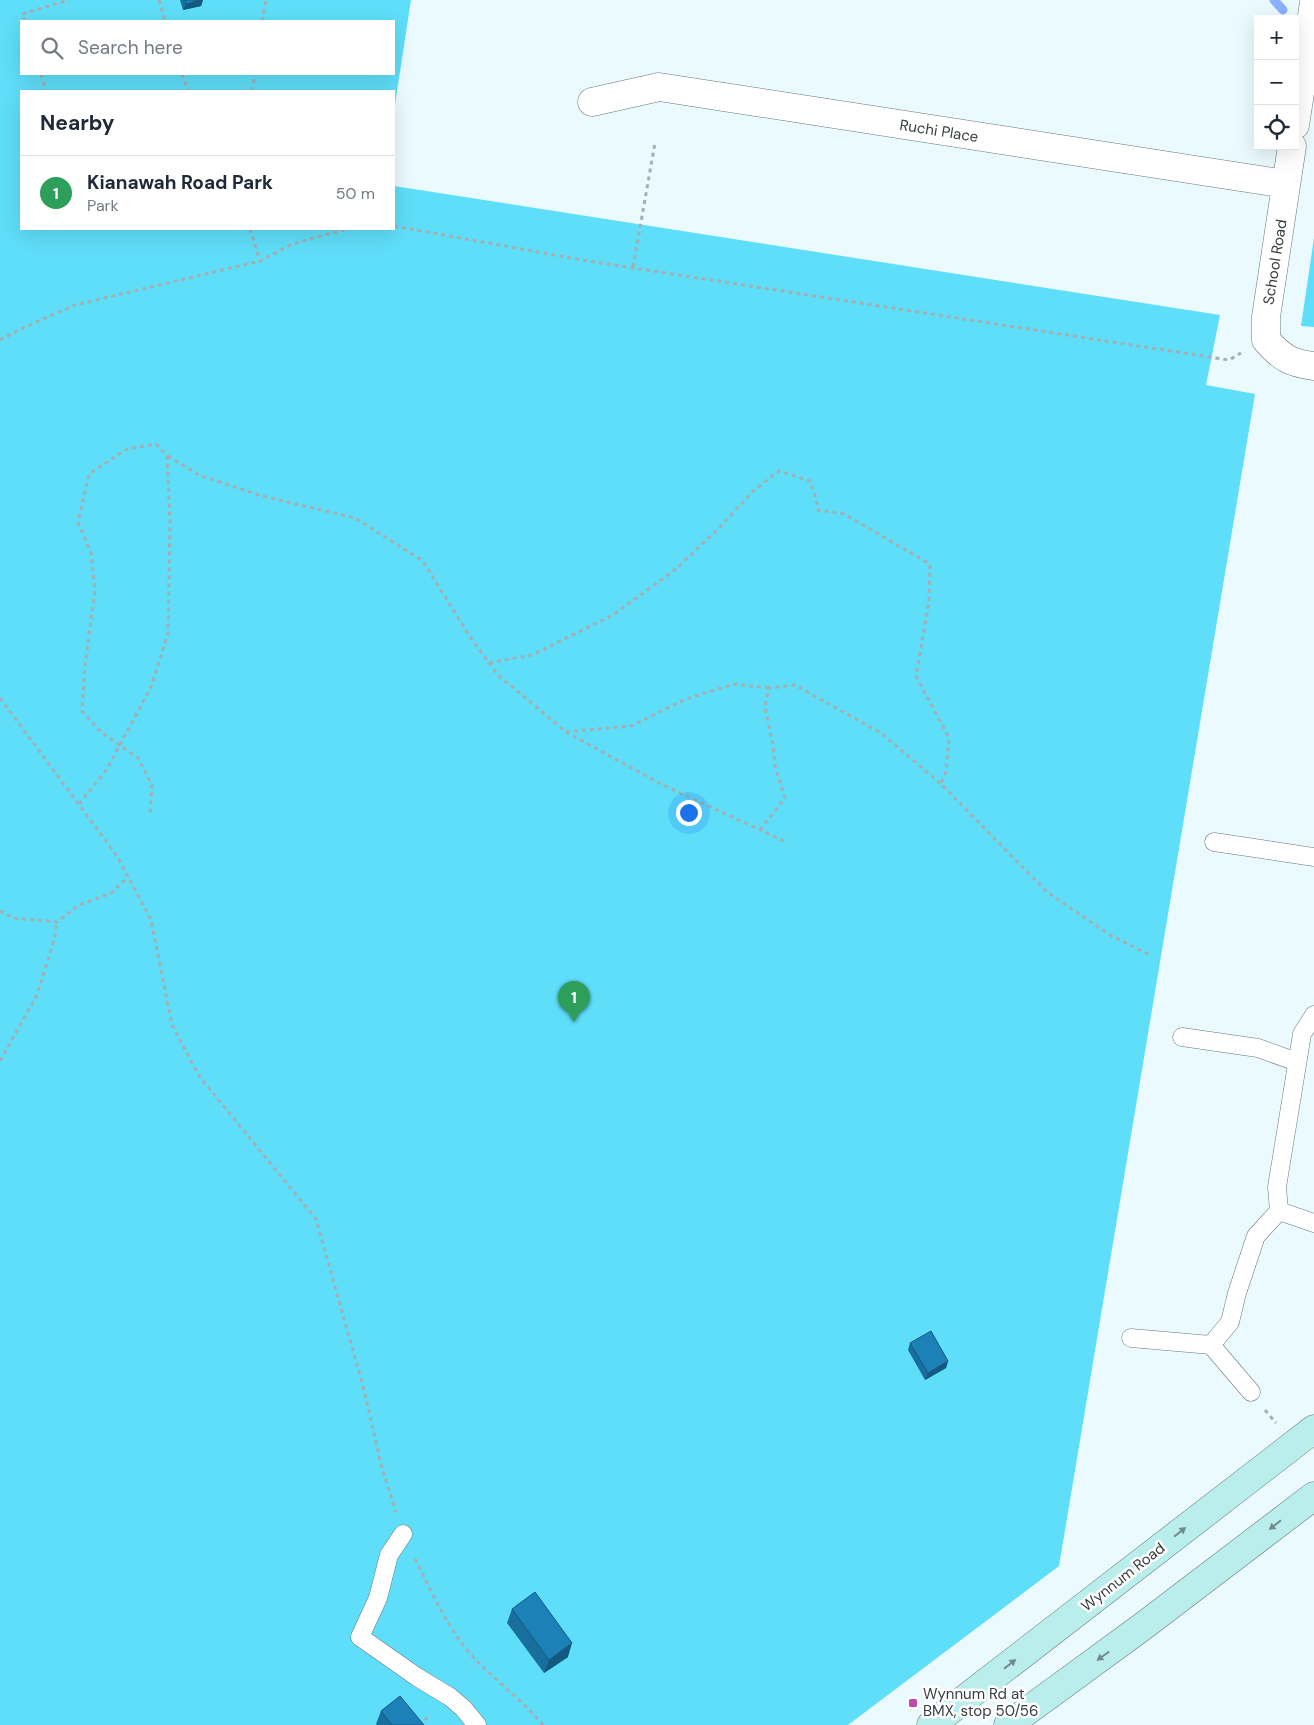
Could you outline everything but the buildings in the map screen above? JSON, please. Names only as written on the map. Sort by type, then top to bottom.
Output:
[{"type":"main road","name":"Wynnum Road","points":[[931,1725],[1314,1429]]},
{"type":"main road","points":[[1008,1725],[1142,1627],[1314,1496]]},
{"type":"street","points":[[1298,105],[1314,3]]},
{"type":"street","name":"Ruchi Place","points":[[592,102],[659,87],[1286,184]]},
{"type":"street","name":"School Road","points":[[1266,340],[1266,317],[1291,150]]},
{"type":"street","points":[[1266,340],[1277,353],[1304,365]]},
{"type":"lane","points":[[1214,842],[1314,857]]},
{"type":"lane","points":[[1211,1345],[1230,1322],[1237,1293],[1256,1236],[1279,1211],[1277,1187],[1302,1034],[1314,1015]]},
{"type":"lane","points":[[1182,1037],[1258,1048],[1297,1062]]},
{"type":"lane","points":[[1279,1211],[1314,1223]]},
{"type":"lane","points":[[1131,1338],[1211,1345],[1251,1392]]},
{"type":"lane","points":[[403,1534],[390,1556],[378,1598],[360,1637],[417,1677],[450,1697],[463,1708],[477,1725]]},
{"type":"path","points":[[25,20],[22,14],[69,0]]},
{"type":"path","points":[[158,0],[166,20]]},
{"type":"path","points":[[262,20],[266,0]]},
{"type":"path","points":[[41,75],[46,90]]},
{"type":"path","points":[[182,75],[188,90]]},
{"type":"path","points":[[252,90],[254,75]]},
{"type":"path","points":[[633,267],[655,143]]},
{"type":"path","points":[[395,226],[588,261],[1228,360],[1266,340]]},
{"type":"path","points":[[250,230],[260,261]]},
{"type":"path","points":[[0,340],[75,306],[260,261],[292,244],[343,230]]},
{"type":"path","points":[[150,814],[152,785],[138,758],[101,732],[82,711],[95,591],[91,553],[78,522],[88,474],[127,449],[156,444],[167,456],[199,475],[262,496],[355,518],[423,562],[470,638],[498,675],[566,732],[658,783],[784,842]]},
{"type":"path","points":[[79,804],[107,769],[151,687],[168,634],[170,521],[167,456]]},
{"type":"path","points":[[489,663],[532,655],[614,615],[676,569],[720,527],[752,492],[779,471],[810,481],[818,510],[844,514],[930,564],[929,601],[916,676],[949,738],[946,771],[941,784]]},
{"type":"path","points":[[566,732],[631,726],[686,699],[734,684],[769,688],[794,685],[881,733],[941,784],[1047,892],[1110,935],[1152,956]]},
{"type":"path","points":[[760,830],[785,798],[775,768],[773,745],[765,707],[769,688]]},
{"type":"path","points":[[0,698],[117,856],[151,920],[172,1025],[199,1076],[316,1219],[361,1381],[382,1468],[403,1534],[450,1625],[461,1641],[473,1656],[529,1708],[543,1725]]},
{"type":"path","points":[[0,1062],[37,995],[54,940],[57,922],[79,905],[111,893],[128,877]]},
{"type":"path","points":[[0,912],[13,918],[57,922]]},
{"type":"path","points":[[418,1725],[431,1715]]},
{"type":"shaded area","points":[[0,0],[411,0],[395,104],[395,90],[20,90],[20,230],[395,230],[395,186],[1220,315],[1206,385],[1255,394],[1059,1566],[848,1725],[0,1725]]},
{"type":"shaded area","points":[[1314,238],[1314,327],[1301,326]]},
{"type":"waterway","points":[[1274,0],[1283,10]]},
{"type":"place","name":"Kianawah Road Park","points":[[574,1022]]},
{"type":"place","name":"Wynnum Rd at BMX, stop 50/56","points":[[913,1703]]}]
